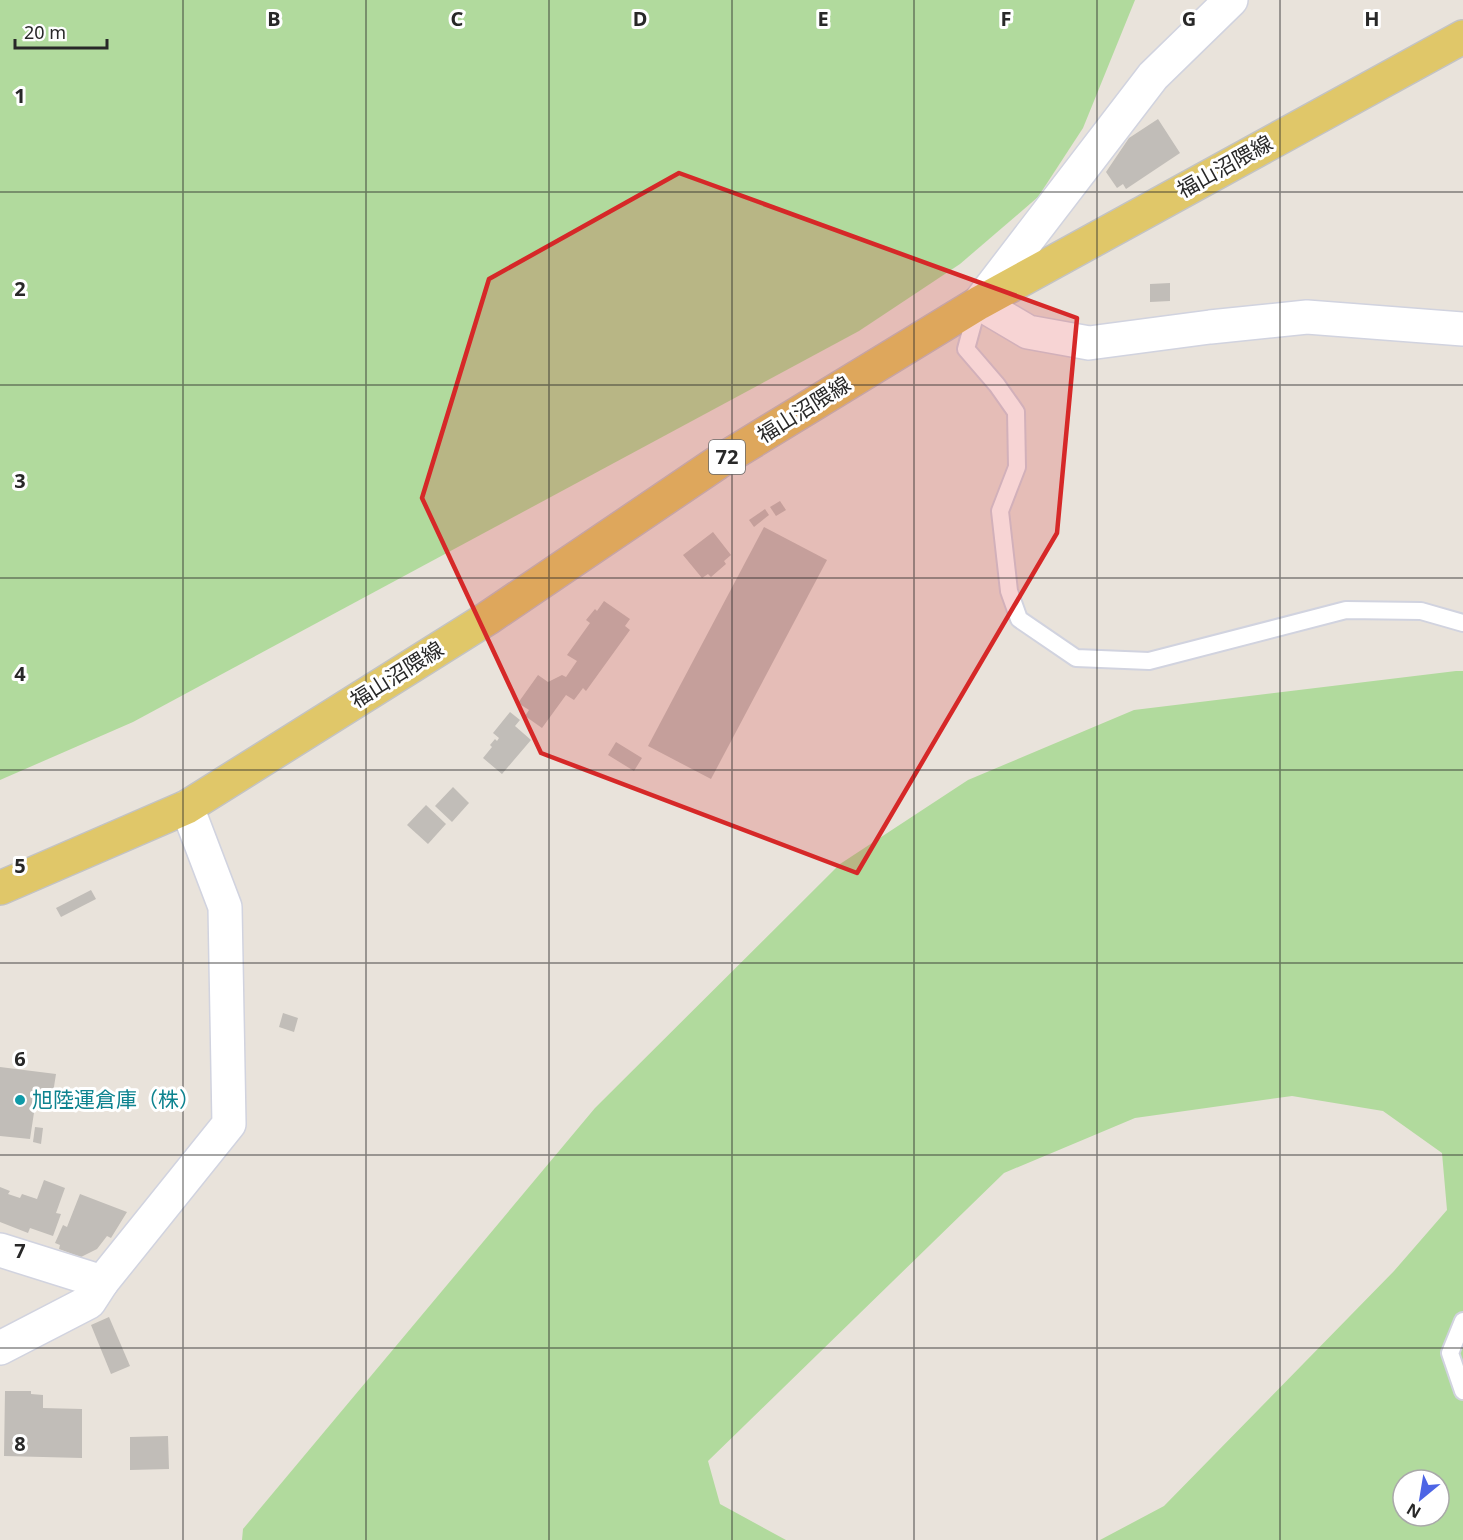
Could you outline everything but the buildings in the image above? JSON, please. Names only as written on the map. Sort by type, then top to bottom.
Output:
[{"type":"main road","name":"福山沼隈線","points":[[0,888],[187,807],[488,618],[717,463],[979,303],[1455,47]]},
{"type":"street","points":[[1231,0],[1153,76],[979,303],[1028,332],[1089,344],[1210,327],[1307,317],[1463,329]]},
{"type":"street","points":[[0,1348],[89,1302],[102,1282],[229,1124],[225,907],[187,807]]},
{"type":"street","points":[[0,1251],[102,1282]]},
{"type":"lane","points":[[979,303],[966,349],[1016,412],[1017,468],[1000,511],[1010,591],[1019,619],[1076,658],[1149,661],[1346,610],[1421,611],[1463,623]]},
{"type":"lane","points":[[1463,1321],[1450,1353],[1463,1391]]},
{"type":"highlighted area","points":[[679,173],[1077,318],[1057,533],[857,873],[541,753],[422,498],[489,279]]},
{"type":"green space","points":[[0,0],[1135,0],[1083,128],[1038,197],[960,264],[859,331],[133,722],[0,780]]},
{"type":"green space","points":[[1463,671],[1463,1540],[1100,1540],[1164,1506],[1394,1271],[1447,1210],[1442,1153],[1383,1111],[1292,1096],[1135,1118],[1004,1173],[708,1461],[720,1504],[786,1540],[242,1540],[243,1529],[595,1108],[840,864],[968,780],[1134,710]]},
{"type":"place","name":"旭陸運倉庫（株）","points":[[20,1100]]}]
